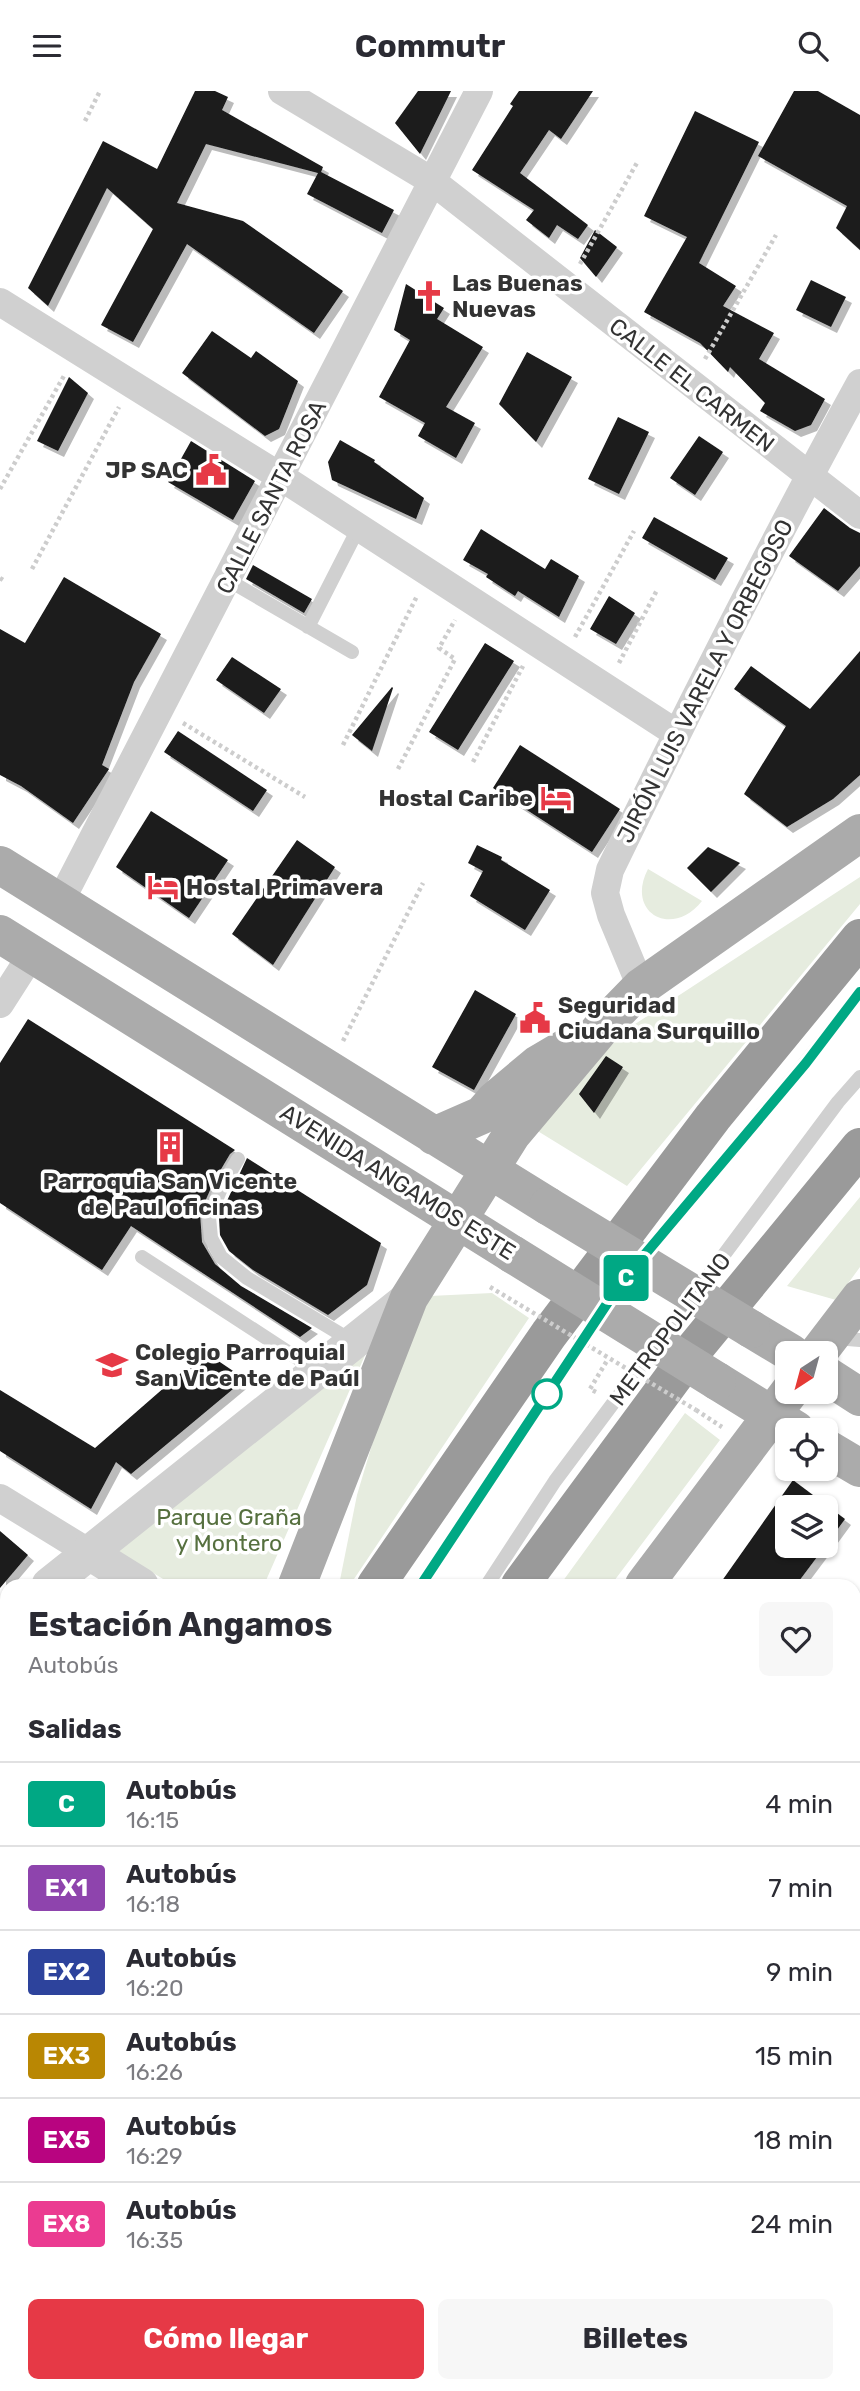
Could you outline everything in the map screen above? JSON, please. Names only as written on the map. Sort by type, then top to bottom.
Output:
[{"type":"highway","points":[[380,1579],[549,1334],[713,1117],[860,937]]},
{"type":"highway","points":[[524,1579],[695,1347],[860,1147]]},
{"type":"main road","points":[[299,1579],[409,1298],[512,1135],[603,1026],[640,987],[860,833]]},
{"type":"main road","points":[[0,865],[488,1170],[775,1343]]},
{"type":"main road","name":"AVENIDA ANGAMOS ESTE","points":[[0,934],[512,1254],[706,1395],[787,1412]]},
{"type":"main road","points":[[434,1136],[482,1115],[495,1100],[538,1064],[603,1026]]},
{"type":"main road","points":[[837,1341],[860,1298]]},
{"type":"main road","points":[[838,1383],[860,1397]]},
{"type":"main road","points":[[649,1579],[787,1412]]},
{"type":"main road","points":[[838,1455],[860,1468]]},
{"type":"street","name":"CALLE EL CARMEN","points":[[282,91],[432,181],[860,515]]},
{"type":"street","name":"CALLE SANTA ROSA","points":[[60,902],[479,91]]},
{"type":"street","points":[[0,302],[281,477],[676,733]]},
{"type":"street","name":"JIRÓN LUIS VARELA Y ORBEGOSO","points":[[640,987],[605,893],[610,870],[676,733],[860,383]]},
{"type":"street","points":[[0,1004],[32,954]]},
{"type":"street","points":[[56,1579],[409,1298]]},
{"type":"street","points":[[0,1498],[131,1579]]},
{"type":"lane","points":[[308,627],[359,527]]},
{"type":"lane","points":[[228,580],[352,652]]},
{"type":"lane","points":[[425,1579],[620,1284],[806,1063],[860,992]]},
{"type":"lane","name":"METROPOLITANO","points":[[491,1579],[555,1481],[860,1077]]},
{"type":"lane","points":[[238,1159],[222,1185],[209,1216],[211,1238],[221,1257],[247,1278],[353,1342]]},
{"type":"lane","points":[[142,1257],[317,1371]]},
{"type":"path","points":[[85,121],[100,91]]},
{"type":"path","points":[[567,287],[638,161]]},
{"type":"path","points":[[690,383],[776,235]]},
{"type":"path","points":[[0,489],[78,351]]},
{"type":"path","points":[[32,569],[131,384]]},
{"type":"path","points":[[562,659],[634,531]]},
{"type":"path","points":[[343,745],[429,573]]},
{"type":"path","points":[[606,688],[657,590]]},
{"type":"path","points":[[398,769],[455,659],[439,648],[467,598]]},
{"type":"path","points":[[473,762],[536,642]]},
{"type":"path","points":[[160,710],[305,797]]},
{"type":"path","points":[[328,1070],[423,883]]},
{"type":"path","points":[[490,1287],[608,1359],[706,1395]]},
{"type":"path","points":[[590,1389],[608,1359]]},
{"type":"green space","points":[[648,869],[702,901],[678,918],[655,916],[647,908],[643,898],[642,885]]},
{"type":"green space","points":[[860,877],[860,904],[627,1186],[536,1130],[586,1070],[629,1028]]},
{"type":"green space","points":[[860,1197],[860,1267],[836,1300],[787,1286]]},
{"type":"green space","points":[[492,1293],[529,1318],[354,1579],[340,1579],[357,1495],[382,1411],[430,1296]]},
{"type":"green space","name":"Parque Graña y Montero","points":[[366,1353],[267,1579],[163,1579],[117,1551]]},
{"type":"green space","points":[[685,1413],[720,1440],[616,1579],[564,1579]]},
{"type":"building","points":[[195,91],[215,91],[228,97],[222,110],[323,167],[321,172],[394,210],[382,233],[307,194],[318,173],[206,144],[177,203],[243,221],[343,291],[314,333],[187,244],[133,342],[101,325],[153,229],[107,188],[48,306],[28,288],[103,141],[157,169]]},
{"type":"building","points":[[418,91],[451,91],[420,154],[395,123]]},
{"type":"building","points":[[519,91],[593,91],[561,139],[549,130],[520,173],[588,225],[578,239],[557,225],[549,238],[526,220],[534,210],[472,170],[513,106],[510,104]]},
{"type":"building","points":[[794,91],[818,91],[860,115],[860,250],[836,228],[847,206],[758,156]]},
{"type":"building","points":[[695,111],[759,142],[699,263],[736,286],[723,306],[774,333],[759,359],[825,399],[811,425],[795,431],[760,411],[765,403],[730,367],[728,372],[700,343],[644,312],[687,237],[644,216]]},
{"type":"building","points":[[595,230],[617,247],[596,277],[580,258]]},
{"type":"building","points":[[811,280],[846,297],[831,327],[796,310]]},
{"type":"building","points":[[406,284],[444,308],[437,319],[483,347],[446,407],[475,423],[456,458],[418,436],[425,423],[379,397],[410,340],[394,330]]},
{"type":"building","points":[[212,331],[251,358],[256,351],[298,381],[279,429],[265,436],[182,373]]},
{"type":"building","points":[[527,352],[572,377],[536,442],[499,404]]},
{"type":"building","points":[[69,377],[88,393],[58,451],[37,441]]},
{"type":"building","points":[[618,417],[649,432],[619,494],[588,479]]},
{"type":"building","points":[[699,436],[723,452],[695,495],[670,478]]},
{"type":"building","points":[[340,440],[375,460],[374,462],[424,498],[416,519],[332,480],[328,462]]},
{"type":"building","points":[[191,441],[255,481],[233,520],[168,482]]},
{"type":"building","points":[[824,508],[860,533],[860,566],[838,591],[789,556]]},
{"type":"building","points":[[654,517],[728,558],[715,580],[642,538]]},
{"type":"building","points":[[481,529],[545,569],[551,559],[579,576],[559,617],[518,591],[515,596],[486,577],[488,574],[463,560]]},
{"type":"building","points":[[253,565],[312,599],[304,613],[246,579]]},
{"type":"building","points":[[64,577],[161,634],[134,682],[102,765],[109,769],[73,823],[21,786],[0,775],[0,629],[25,643]]},
{"type":"building","points":[[609,596],[635,613],[616,644],[590,629]]},
{"type":"building","points":[[485,643],[514,661],[458,750],[429,732]]},
{"type":"building","points":[[860,651],[860,775],[833,799],[787,827],[744,794],[786,726],[734,689],[751,666],[810,709]]},
{"type":"building","points":[[232,657],[281,689],[264,713],[216,680]]},
{"type":"building","points":[[393,688],[372,751],[352,735]]},
{"type":"building","points":[[178,731],[267,790],[253,811],[164,752]]},
{"type":"building","name":"Hostal Caribe","points":[[520,745],[620,809],[592,852],[493,788]]},
{"type":"building","points":[[151,811],[228,860],[189,918],[116,867]]},
{"type":"building","points":[[297,840],[335,867],[273,965],[232,934]]},
{"type":"building","points":[[477,845],[502,857],[501,860],[550,890],[525,930],[470,896],[483,871],[468,863]]},
{"type":"building","points":[[708,847],[740,863],[711,892],[687,868]]},
{"type":"building","points":[[475,990],[516,1014],[474,1090],[432,1067]]},
{"type":"building","points":[[28,1019],[235,1150],[214,1181],[200,1213],[202,1242],[215,1264],[241,1286],[312,1328],[300,1337],[131,1226],[102,1270],[0,1203],[0,1063]]},
{"type":"building","points":[[606,1056],[623,1067],[594,1113],[579,1094]]},
{"type":"building","points":[[247,1158],[381,1243],[367,1285],[328,1315],[253,1270],[229,1251],[220,1235],[219,1218]]},
{"type":"building","points":[[205,1352],[245,1379],[131,1474],[116,1462],[91,1509],[0,1451],[0,1390],[95,1448]]},
{"type":"building","points":[[794,1481],[813,1495],[782,1495]]},
{"type":"building","points":[[775,1506],[775,1558],[816,1558],[800,1579],[723,1579]]},
{"type":"building","points":[[838,1514],[845,1519],[838,1529]]},
{"type":"building","points":[[0,1531],[28,1555],[8,1579],[0,1579]]},
{"type":"bus line","name":"C","points":[[425,1579],[620,1284],[806,1063],[860,992]]},
{"type":"place","name":"Las Buenas Nuevas","points":[[429,296]]},
{"type":"place","name":"JP SAC","points":[[211,470]]},
{"type":"place","name":"Hostal Caribe","points":[[556,798]]},
{"type":"place","name":"Hostal Primavera","points":[[163,887]]},
{"type":"place","name":"Seguridad Ciudana Surquillo","points":[[535,1018]]},
{"type":"place","name":"Parroquia San Vicente de Paul oficinas","points":[[170,1147]]},
{"type":"place","name":"Colegio Parroquial San Vicente de Paúl","points":[[112,1365]]}]
